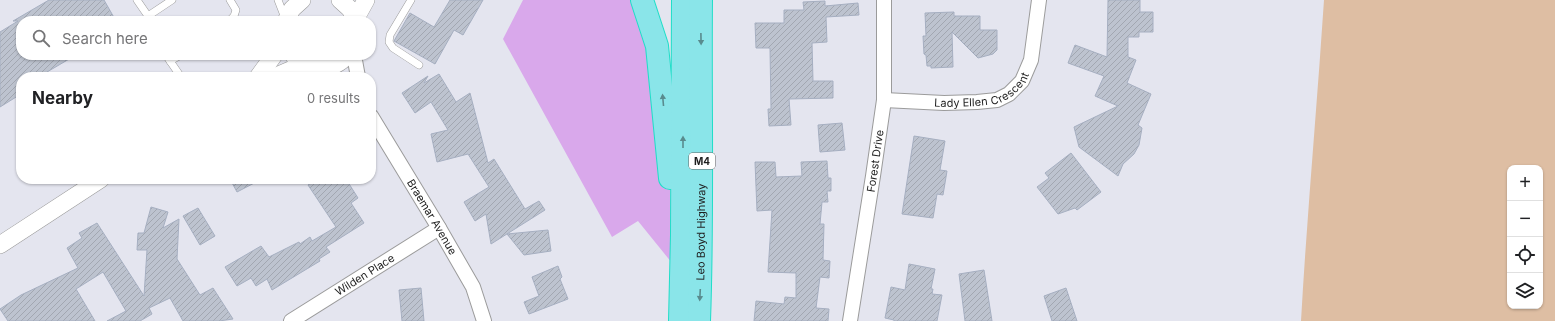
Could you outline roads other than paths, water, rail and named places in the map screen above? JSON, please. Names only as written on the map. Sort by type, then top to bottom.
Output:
[{"type":"highway","points":[[642,0],[657,46],[671,189],[682,235]]},
{"type":"highway","name":"Leo Boyd Highway","points":[[680,321],[683,0]]},
{"type":"highway","name":"Leo Boyd Highway","points":[[699,321],[702,153],[701,0]]},
{"type":"street","points":[[288,16],[292,9],[302,0]]},
{"type":"street","points":[[340,0],[350,9],[354,16]]},
{"type":"street","points":[[358,16],[366,0]]},
{"type":"street","name":"Forest Drive","points":[[850,321],[874,176],[884,100],[884,0]]},
{"type":"street","name":"Lady Ellen Crescent","points":[[884,100],[944,103],[977,102],[997,100],[1009,94],[1022,81],[1031,60],[1039,0]]},
{"type":"street","points":[[262,72],[270,60]]},
{"type":"street","points":[[281,72],[297,60]]},
{"type":"street","points":[[300,60],[325,72],[343,60]]},
{"type":"street","points":[[355,60],[357,72]]},
{"type":"street","name":"Braemar Avenue","points":[[376,125],[473,286],[484,321]]},
{"type":"street","points":[[0,245],[94,184]]},
{"type":"street","name":"Wilden Place","points":[[291,321],[439,228]]},
{"type":"lane","points":[[137,0],[146,16]]},
{"type":"lane","points":[[150,16],[172,0]]},
{"type":"lane","points":[[230,0],[236,10],[234,16]]},
{"type":"lane","points":[[278,0],[284,16]]},
{"type":"lane","points":[[411,0],[390,35],[389,42],[393,48],[419,65]]},
{"type":"lane","points":[[169,60],[178,72]]}]
